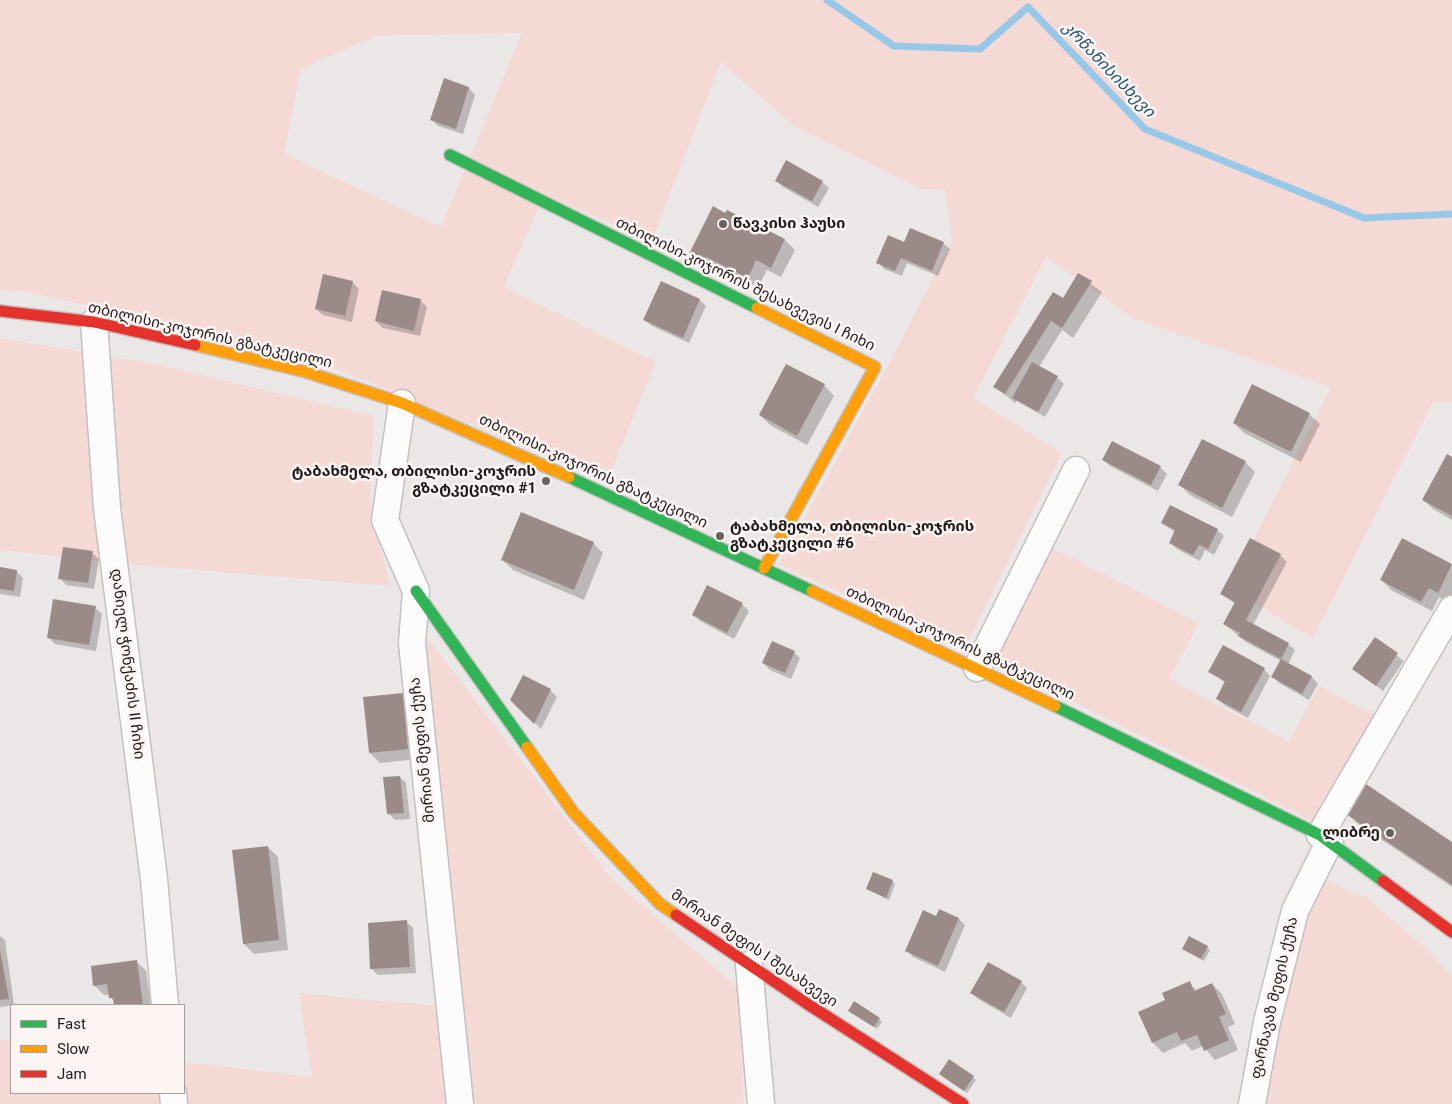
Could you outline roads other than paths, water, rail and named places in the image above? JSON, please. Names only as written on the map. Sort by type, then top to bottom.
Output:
[{"type":"main road","name":"თბილისი-კოჯორის შესახვევის I ჩიხი","points":[[450,155],[875,367],[764,568]]},
{"type":"main road","name":"თბილისი-კოჯორის გზატკეცილი","points":[[0,311],[94,322],[306,372],[402,403],[501,445],[977,668],[1325,838],[1452,932]]},
{"type":"main road","name":"მირიან მეფის I შესახვევი","points":[[416,592],[573,812],[660,904],[749,965],[963,1104]]},
{"type":"street","name":"დანიელ ჭონქაძის II ჩიხი","points":[[94,322],[108,508],[152,869],[165,1004]]},
{"type":"street","name":"მირიან მეფის ქუჩა","points":[[402,403],[385,520],[416,592],[412,643],[460,1104]]},
{"type":"street","points":[[977,668],[1076,470]]},
{"type":"street","name":"ფარნავაზ მეფის ქუჩა","points":[[1252,1104],[1267,1022],[1295,911],[1325,838],[1452,609]]},
{"type":"street","points":[[749,965],[761,1104]]},
{"type":"waterway","name":"კრწანისისხევი","points":[[827,0],[894,46],[980,49],[1028,7],[1145,129],[1364,218],[1452,214]]},
{"type":"place","name":"წავკისი ჰაუსი","points":[[723,224]]},
{"type":"place","name":"ტაბახმელა, თბილისი-კოჯრის გზატკეცილი #1","points":[[546,481]]},
{"type":"place","name":"ტაბახმელა, თბილისი-კოჯრის გზატკეცილი #6","points":[[720,536]]},
{"type":"place","name":"ლიბრე","points":[[1390,833]]}]
